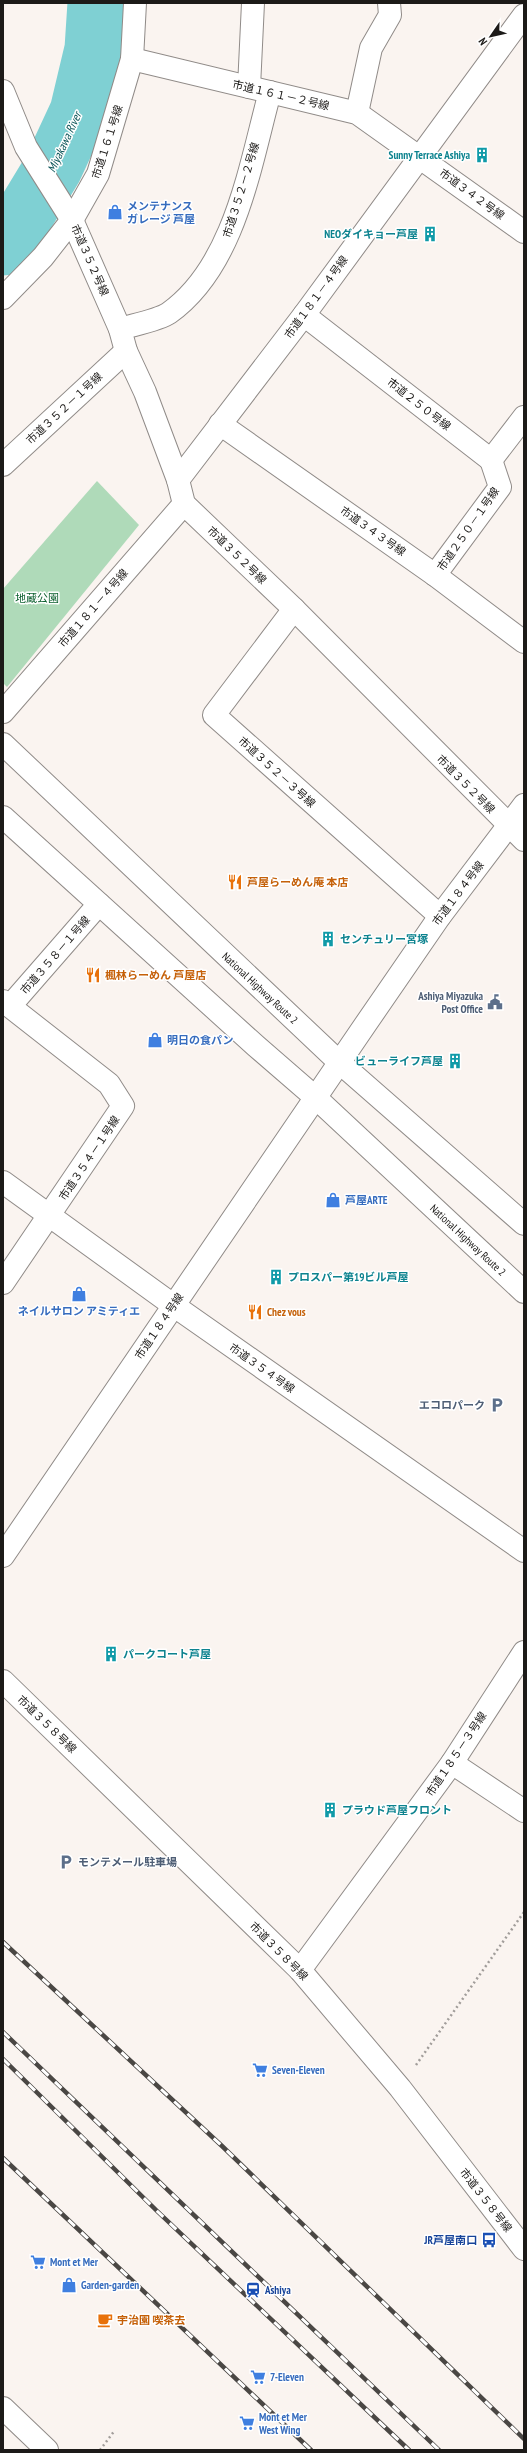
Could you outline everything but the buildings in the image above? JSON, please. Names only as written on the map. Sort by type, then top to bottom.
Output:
[{"type":"main road","name":"市道１６１号線","points":[[3,298],[43,257],[72,220],[98,174],[132,59],[135,3]]},
{"type":"main road","points":[[249,87],[252,3]]},
{"type":"main road","points":[[357,113],[371,48],[390,15],[389,3]]},
{"type":"main road","name":"市道１８１－４号線","points":[[178,480],[304,315],[419,156],[524,15]]},
{"type":"main road","name":"市道１６１－２号線","points":[[132,59],[357,113],[419,156]]},
{"type":"main road","name":"市道３５２号線","points":[[3,91],[26,148],[72,220],[120,329],[126,351],[145,392],[178,480],[184,504],[294,609],[516,833]]},
{"type":"main road","name":"市道３５２－２号線","points":[[120,329],[168,314],[202,282],[225,242],[249,171],[270,92]]},
{"type":"main road","name":"市道３４２号線","points":[[419,156],[524,232]]},
{"type":"main road","name":"市道２５０号線","points":[[304,315],[491,460]]},
{"type":"main road","name":"市道３５２－１号線","points":[[3,465],[126,351]]},
{"type":"main road","points":[[491,460],[524,417]]},
{"type":"main road","name":"市道３４３号線","points":[[220,424],[435,575],[524,642]]},
{"type":"main road","name":"市道２５０－１号線","points":[[435,575],[500,487],[491,460]]},
{"type":"main road","name":"市道１８１－４号線","points":[[3,712],[184,504]]},
{"type":"main road","name":"市道３５２－３号線","points":[[294,609],[214,715],[440,916]]},
{"type":"main road","name":"National Highway Route 2","points":[[3,744],[339,1062],[524,1224]]},
{"type":"main road","name":"市道１８４号線","points":[[5,1549],[440,916],[516,833],[524,805]]},
{"type":"main road","name":"National Highway Route 2","points":[[3,817],[316,1098],[524,1292]]},
{"type":"main road","name":"市道３５８－１号線","points":[[7,1003],[99,904]]},
{"type":"main road","name":"市道３５４－１号線","points":[[3,1283],[50,1216],[123,1106],[109,1084],[7,1003]]},
{"type":"main road","name":"市道３５４号線","points":[[3,1182],[173,1305],[524,1551]]},
{"type":"main road","name":"市道１８５－３号線","points":[[300,1970],[452,1763],[524,1652]]},
{"type":"main road","name":"市道３５８号線","points":[[3,1681],[300,1970],[400,2088],[524,2248]]},
{"type":"main road","points":[[452,1763],[524,1811]]},
{"type":"main road","points":[[3,2408],[47,2450]]},
{"type":"path","points":[[400,2088],[524,1912]]},
{"type":"path","points":[[100,2450],[115,2430]]},
{"type":"green space","name":"地蔵公園","points":[[97,481],[139,525],[7,687],[3,683],[3,589]]},
{"type":"waterway","name":"Miyakawa River","points":[[3,246],[10,239],[53,168],[79,112],[94,49],[97,3]]},
{"type":"railway","points":[[3,1942],[222,2146],[524,2439]]},
{"type":"railway","points":[[3,2032],[439,2450]]},
{"type":"railway","points":[[3,2059],[157,2211],[409,2450]]},
{"type":"railway","points":[[3,2158],[311,2450]]},
{"type":"place","name":"Sunny Terrace Ashiya","points":[[482,155]]},
{"type":"place","name":"メンテナンス ガレージ 芦屋","points":[[115,212]]},
{"type":"place","name":"NEOダイキョー芦屋","points":[[430,234]]},
{"type":"place","name":"芦屋らーめん庵 本店","points":[[235,882]]},
{"type":"place","name":"センチュリー宮塚","points":[[328,939]]},
{"type":"place","name":"楓林らーめん 芦屋店","points":[[93,975]]},
{"type":"place","name":"Ashiya Miyazuka Post Office","points":[[495,1002]]},
{"type":"place","name":"明日の食パン","points":[[155,1040]]},
{"type":"place","name":"ビューライフ芦屋","points":[[455,1061]]},
{"type":"place","name":"芦屋ARTE","points":[[333,1200]]},
{"type":"place","name":"プロスパー第19ビル芦屋","points":[[276,1277]]},
{"type":"place","name":"ネイルサロン アミティエ","points":[[79,1294]]},
{"type":"place","name":"Chez vous","points":[[255,1312]]},
{"type":"place","name":"エコロパーク","points":[[497,1405]]},
{"type":"place","name":"パークコート芦屋","points":[[111,1654]]},
{"type":"place","name":"プラウド芦屋フロント","points":[[330,1810]]},
{"type":"place","name":"モンテメール駐車場","points":[[66,1862]]},
{"type":"place","name":"Seven-Eleven","points":[[260,2070]]},
{"type":"place","name":"JR芦屋南口","points":[[489,2240]]},
{"type":"place","name":"Mont et Mer","points":[[38,2262]]},
{"type":"place","name":"Garden-garden","points":[[69,2285]]},
{"type":"place","name":"Ashiya","points":[[253,2290]]},
{"type":"place","name":"宇治園 喫茶去","points":[[105,2320]]},
{"type":"place","name":"7-Eleven","points":[[258,2377]]},
{"type":"place","name":"Mont et Mer West Wing","points":[[247,2423]]}]
